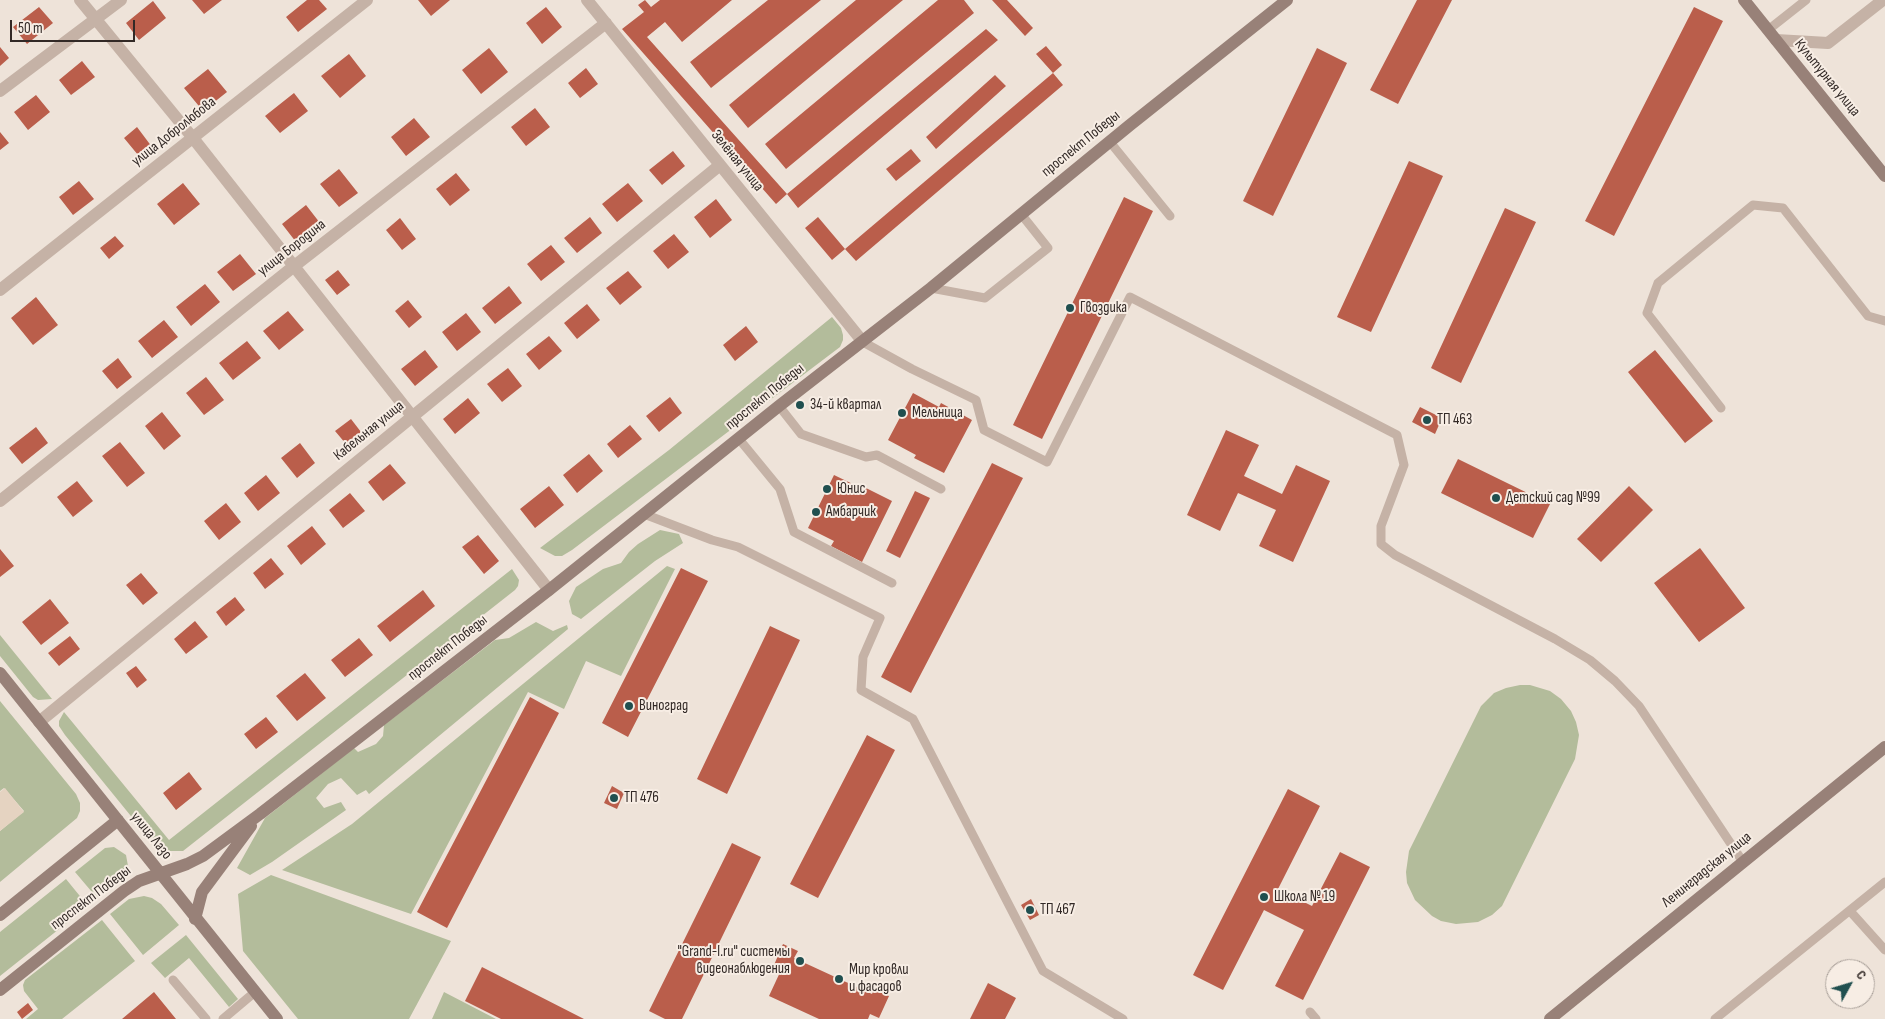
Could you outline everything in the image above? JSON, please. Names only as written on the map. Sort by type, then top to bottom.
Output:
[{"type":"street","points":[[80,0],[193,138],[549,590]]},
{"type":"street","points":[[0,91],[121,0]]},
{"type":"street","name":"улица Добролюбова","points":[[0,290],[367,0]]},
{"type":"street","name":"Зелёная улица","points":[[587,0],[863,342]]},
{"type":"street","name":"проспект Победы","points":[[0,990],[124,891],[139,881],[187,864],[203,856],[260,814],[549,590],[779,406],[863,342],[1287,0]]},
{"type":"street","name":"Культурная улица","points":[[1744,0],[1885,176]]},
{"type":"street","points":[[1772,35],[1828,43],[1883,0]]},
{"type":"street","name":"улица Бородина","points":[[0,501],[294,267],[606,23]]},
{"type":"street","name":"Кабельная улица","points":[[39,722],[720,165]]},
{"type":"street","name":"улица Лазо","points":[[0,673],[161,873],[195,919],[277,1019]]},
{"type":"street","name":"Ленинградская улица","points":[[1550,1019],[1885,747]]},
{"type":"street","name":"проспект Победы","points":[[195,919],[202,892],[260,814]]},
{"type":"street","points":[[0,915],[118,820]]},
{"type":"lane","points":[[1772,35],[1806,0]]},
{"type":"lane","points":[[1110,142],[1170,216]]},
{"type":"lane","points":[[1721,408],[1647,313],[1658,283],[1753,205],[1783,208],[1868,316],[1885,321]]},
{"type":"lane","points":[[931,288],[985,298],[1048,248],[1021,214]]},
{"type":"lane","points":[[863,342],[912,369],[976,400],[984,430],[1047,462],[1130,297],[1397,435],[1404,465],[1381,526],[1381,544],[1396,555],[1555,638],[1590,660],[1615,681],[1639,706],[1743,862]]},
{"type":"lane","points":[[779,406],[801,434],[866,457],[877,455],[941,489]]},
{"type":"lane","points":[[739,439],[780,489],[794,532],[892,583]]},
{"type":"lane","points":[[644,514],[712,540],[738,547],[880,618],[863,657],[861,690],[913,719],[1043,971],[1123,1019]]},
{"type":"lane","points":[[1715,1019],[1885,882]]},
{"type":"lane","points":[[1850,911],[1885,950]]},
{"type":"lane","points":[[173,980],[206,1019]]},
{"type":"lane","points":[[223,1019],[255,992]]},
{"type":"green space","points":[[832,317],[841,328],[843,335],[840,347],[572,550],[562,556],[555,556],[540,548],[669,450]]},
{"type":"green space","points":[[660,530],[679,534],[683,543],[655,561],[581,619],[572,614],[569,601],[576,587],[603,569],[621,563],[638,544]]},
{"type":"green space","points":[[667,566],[675,569],[621,676],[586,661],[564,709],[528,692],[411,914],[282,870],[352,824]]},
{"type":"green space","points":[[512,569],[519,580],[515,590],[183,851],[167,851],[152,842],[59,726],[59,721],[64,712],[169,840]]},
{"type":"green space","points":[[536,622],[553,631],[567,625],[568,629],[369,794],[366,790],[357,795],[341,778],[328,784],[316,798],[324,808],[341,802],[346,810],[272,862],[250,875],[237,868],[265,818],[354,748],[358,752],[376,744],[383,736],[384,725],[495,640],[509,638]]},
{"type":"green space","points":[[0,635],[52,699],[38,700],[33,697],[0,656]]},
{"type":"green space","points":[[1520,685],[1530,685],[1550,691],[1561,699],[1571,711],[1579,735],[1575,759],[1502,906],[1492,915],[1478,922],[1456,924],[1441,921],[1432,916],[1415,900],[1407,883],[1406,872],[1409,851],[1481,706],[1494,693]]},
{"type":"green space","points":[[0,701],[76,794],[80,803],[80,811],[77,818],[0,882],[0,831],[24,811],[4,788],[0,791]]},
{"type":"green space","points":[[114,847],[126,855],[128,866],[123,876],[97,898],[75,872],[105,848]]},
{"type":"green space","points":[[271,875],[451,941],[409,1019],[298,1019],[243,951],[238,894]]},
{"type":"green space","points":[[66,879],[88,906],[0,976],[0,932]]},
{"type":"green space","points":[[144,896],[152,898],[161,904],[179,925],[143,955],[110,914],[129,899]]},
{"type":"green space","points":[[102,920],[135,961],[62,1019],[26,1019],[38,1009],[24,991],[23,985],[25,980]]},
{"type":"green space","points":[[186,935],[238,999],[229,1007],[189,958],[165,978],[151,963]]},
{"type":"green space","points":[[444,992],[496,1019],[432,1019]]},
{"type":"shaded area","points":[[5,788],[24,812],[0,831],[0,792]]},
{"type":"building","points":[[192,0],[222,0],[204,14]]},
{"type":"building","points":[[307,0],[319,0],[327,9],[298,32],[286,17]]},
{"type":"building","points":[[418,0],[450,0],[431,16]]},
{"type":"building","points":[[645,0],[651,7],[660,0],[732,0],[682,42],[665,22],[647,37],[787,194],[776,204],[622,29],[644,12],[638,5]]},
{"type":"building","points":[[768,0],[821,0],[711,88],[690,62]]},
{"type":"building","points":[[856,0],[903,0],[748,128],[729,105]]},
{"type":"building","points":[[938,0],[964,0],[974,13],[786,169],[765,144]]},
{"type":"building","points":[[992,0],[1007,0],[1033,28],[1025,36]]},
{"type":"building","points":[[1417,0],[1452,0],[1398,104],[1370,90]]},
{"type":"building","points":[[153,1],[166,18],[139,40],[126,23]]},
{"type":"building","points":[[39,7],[53,23],[27,44],[13,27]]},
{"type":"building","points":[[546,7],[562,27],[542,44],[526,23]]},
{"type":"building","points":[[1694,7],[1723,21],[1614,236],[1585,221]]},
{"type":"building","points":[[986,29],[998,40],[798,208],[787,194]]},
{"type":"building","points":[[1046,46],[1062,65],[1053,73],[1036,54]]},
{"type":"building","points":[[0,47],[9,58],[0,66]]},
{"type":"building","points":[[489,48],[508,72],[481,94],[462,70]]},
{"type":"building","points":[[1317,48],[1347,63],[1273,216],[1243,201]]},
{"type":"building","points":[[349,54],[366,76],[340,98],[321,76]]},
{"type":"building","points":[[82,61],[95,77],[71,95],[59,80]]},
{"type":"building","points":[[586,68],[598,84],[580,98],[568,83]]},
{"type":"building","points":[[208,69],[227,92],[203,111],[184,88]]},
{"type":"building","points":[[1053,73],[1063,85],[856,261],[845,249]]},
{"type":"building","points":[[995,75],[1006,86],[936,149],[926,137]]},
{"type":"building","points":[[294,93],[308,111],[280,133],[265,116]]},
{"type":"building","points":[[36,95],[50,112],[28,130],[14,112]]},
{"type":"building","points":[[535,108],[550,127],[526,146],[511,127]]},
{"type":"building","points":[[414,118],[430,137],[406,156],[391,137]]},
{"type":"building","points":[[137,127],[155,151],[143,161],[124,138]]},
{"type":"building","points":[[0,132],[9,143],[0,150]]},
{"type":"building","points":[[911,149],[921,161],[896,181],[886,169]]},
{"type":"building","points":[[673,151],[685,166],[662,185],[649,170]]},
{"type":"building","points":[[1409,161],[1443,176],[1371,332],[1337,317]]},
{"type":"building","points":[[339,169],[358,193],[339,207],[320,184]]},
{"type":"building","points":[[456,173],[470,190],[450,206],[436,189]]},
{"type":"building","points":[[79,181],[94,199],[73,215],[59,197]]},
{"type":"building","points":[[183,183],[200,204],[174,225],[157,204]]},
{"type":"building","points":[[628,183],[643,201],[617,222],[602,204]]},
{"type":"building","points":[[1124,197],[1153,211],[1042,439],[1013,425]]},
{"type":"building","points":[[716,199],[732,220],[710,238],[694,217]]},
{"type":"building","points":[[306,205],[320,223],[296,242],[282,224]]},
{"type":"building","points":[[1505,208],[1536,222],[1461,383],[1431,368]]},
{"type":"building","points":[[590,217],[602,233],[577,253],[564,238]]},
{"type":"building","points":[[818,217],[845,249],[832,260],[805,228]]},
{"type":"building","points":[[400,218],[416,239],[402,250],[386,230]]},
{"type":"building","points":[[674,234],[689,252],[668,269],[653,251]]},
{"type":"building","points":[[115,236],[124,246],[109,259],[100,248]]},
{"type":"building","points":[[551,245],[565,262],[541,281],[527,264]]},
{"type":"building","points":[[240,254],[256,274],[233,291],[217,272]]},
{"type":"building","points":[[338,270],[350,285],[337,295],[325,280]]},
{"type":"building","points":[[628,271],[642,287],[620,305],[606,288]]},
{"type":"building","points":[[205,284],[220,302],[191,326],[176,307]]},
{"type":"building","points":[[509,286],[522,303],[495,324],[482,308]]},
{"type":"building","points":[[36,297],[58,325],[33,345],[11,318]]},
{"type":"building","points":[[408,300],[422,317],[409,328],[395,311]]},
{"type":"building","points":[[587,304],[600,320],[577,339],[564,323]]},
{"type":"building","points":[[288,311],[304,330],[279,350],[263,331]]},
{"type":"building","points":[[466,313],[481,332],[457,351],[442,332]]},
{"type":"building","points":[[164,320],[178,337],[152,358],[138,341]]},
{"type":"building","points":[[746,326],[758,342],[735,361],[723,345]]},
{"type":"building","points":[[549,336],[562,351],[539,370],[526,354]]},
{"type":"building","points":[[247,341],[261,358],[233,380],[219,363]]},
{"type":"building","points":[[425,350],[438,367],[415,386],[401,369]]},
{"type":"building","points":[[1655,350],[1713,421],[1685,443],[1628,372]]},
{"type":"building","points":[[118,358],[132,377],[117,389],[102,371]]},
{"type":"building","points":[[508,368],[522,386],[502,402],[487,384]]},
{"type":"building","points":[[206,377],[224,400],[204,415],[186,393]]},
{"type":"building","points":[[913,393],[939,407],[941,403],[972,420],[944,473],[914,458],[916,455],[888,440]]},
{"type":"building","points":[[670,397],[682,413],[659,432],[646,416]]},
{"type":"building","points":[[468,398],[480,413],[455,434],[443,419]]},
{"type":"building","name":"ТП 463","points":[[1420,407],[1442,418],[1435,434],[1412,422]]},
{"type":"building","points":[[162,412],[181,436],[164,450],[145,426]]},
{"type":"building","points":[[351,419],[361,432],[346,444],[335,431]]},
{"type":"building","points":[[630,425],[642,439],[618,458],[607,444]]},
{"type":"building","points":[[36,427],[48,443],[22,464],[9,448]]},
{"type":"building","points":[[1226,430],[1259,445],[1244,476],[1282,494],[1296,465],[1330,481],[1293,562],[1259,546],[1276,510],[1238,493],[1220,531],[1187,515]]},
{"type":"building","points":[[120,442],[145,473],[127,487],[102,456]]},
{"type":"building","points":[[300,443],[315,463],[297,478],[281,458]]},
{"type":"building","points":[[589,454],[603,471],[577,493],[563,475]]},
{"type":"building","name":"Детский сад №99","points":[[1458,459],[1550,504],[1533,538],[1441,493]]},
{"type":"building","points":[[992,463],[1023,478],[911,693],[881,677]]},
{"type":"building","points":[[390,464],[406,483],[383,501],[368,482]]},
{"type":"building","points":[[266,475],[280,493],[258,511],[244,493]]},
{"type":"building","points":[[834,475],[892,501],[862,562],[831,546],[834,541],[808,528]]},
{"type":"building","points":[[77,481],[93,501],[73,517],[57,497]]},
{"type":"building","points":[[549,486],[564,505],[535,528],[520,509]]},
{"type":"building","points":[[1629,486],[1653,510],[1601,562],[1577,539]]},
{"type":"building","points":[[915,491],[930,498],[900,558],[886,551]]},
{"type":"building","points":[[350,493],[365,511],[343,528],[329,510]]},
{"type":"building","points":[[226,503],[241,522],[219,540],[204,521]]},
{"type":"building","points":[[312,526],[326,544],[301,565],[287,546]]},
{"type":"building","points":[[478,535],[499,561],[484,574],[462,547]]},
{"type":"building","points":[[1700,548],[1745,608],[1699,642],[1654,583]]},
{"type":"building","points":[[0,549],[14,566],[0,577]]},
{"type":"building","points":[[271,558],[284,574],[265,589],[253,573]]},
{"type":"building","points":[[681,568],[708,581],[628,737],[602,723]]},
{"type":"building","points":[[141,573],[158,593],[143,605],[126,585]]},
{"type":"building","points":[[423,590],[435,606],[390,642],[377,626]]},
{"type":"building","points":[[235,597],[245,610],[226,626],[216,612]]},
{"type":"building","points":[[50,599],[69,623],[41,645],[22,622]]},
{"type":"building","points":[[195,621],[208,637],[186,654],[174,639]]},
{"type":"building","points":[[770,626],[800,640],[727,794],[697,779]]},
{"type":"building","points":[[70,636],[80,649],[59,666],[48,653]]},
{"type":"building","points":[[359,638],[373,655],[345,677],[331,660]]},
{"type":"building","points":[[136,666],[147,680],[137,688],[126,673]]},
{"type":"building","points":[[305,673],[326,698],[297,721],[276,696]]},
{"type":"building","points":[[530,697],[559,713],[447,928],[417,912]]},
{"type":"building","points":[[266,717],[278,732],[256,749],[244,734]]},
{"type":"building","points":[[867,735],[895,750],[818,898],[790,884]]},
{"type":"building","points":[[189,772],[202,789],[176,810],[163,793]]},
{"type":"building","name":"ТП 476","points":[[612,786],[624,793],[617,809],[604,803]]},
{"type":"building","name":"Школа № 19","points":[[1288,789],[1320,806],[1278,889],[1312,906],[1340,852],[1370,867],[1303,1000],[1275,986],[1304,930],[1264,910],[1223,990],[1193,975]]},
{"type":"building","points":[[732,843],[761,857],[682,1019],[665,1019],[649,1011]]},
{"type":"building","name":"ТП 467","points":[[1031,899],[1039,915],[1030,920],[1021,905]]},
{"type":"building","points":[[783,944],[798,951],[794,958],[872,994],[874,989],[889,996],[879,1018],[870,1014],[868,1019],[819,1019],[769,996],[782,968],[774,965]]},
{"type":"building","points":[[482,967],[584,1019],[501,1019],[465,1001]]},
{"type":"building","points":[[988,983],[1016,998],[1005,1019],[970,1019]]},
{"type":"building","points":[[154,992],[176,1019],[122,1019]]},
{"type":"building","points":[[28,1003],[33,1010],[22,1019],[17,1012]]},
{"type":"place","name":"Гвоздика","points":[[1070,308]]},
{"type":"place","name":"34-й квартал","points":[[800,405]]},
{"type":"place","name":"Мельница","points":[[902,413]]},
{"type":"place","name":"ТП 463","points":[[1427,420]]},
{"type":"place","name":"Юнис","points":[[827,489]]},
{"type":"place","name":"Детский сад №99","points":[[1496,498]]},
{"type":"place","name":"Амбарчик","points":[[816,512]]},
{"type":"place","name":"Виноград","points":[[629,706]]},
{"type":"place","name":"ТП 476","points":[[614,798]]},
{"type":"place","name":"Школа № 19","points":[[1264,897]]},
{"type":"place","name":"ТП 467","points":[[1030,910]]},
{"type":"place","name":"\"Grand-l.ru\" системы видеонаблюдения","points":[[800,961]]},
{"type":"place","name":"Мир кровли и фасадов","points":[[839,979]]}]
